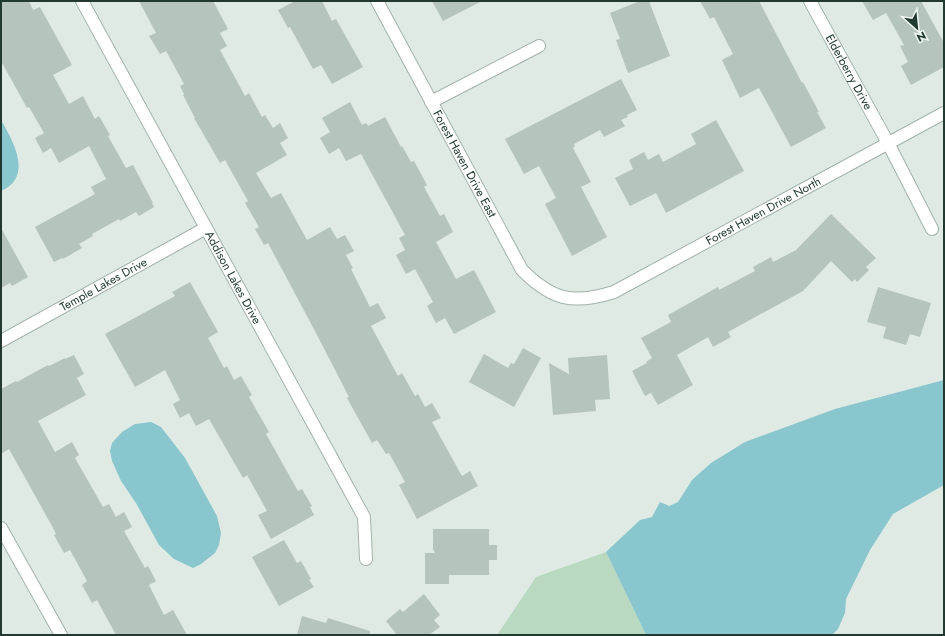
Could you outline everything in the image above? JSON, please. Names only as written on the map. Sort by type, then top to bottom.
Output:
[{"type":"street","name":"Addison Lakes Drive","points":[[82,1],[364,517],[366,559]]},
{"type":"street","name":"Forest Haven Drive East","points":[[377,1],[522,270],[536,284],[548,292],[563,297],[578,299]]},
{"type":"street","name":"Elderberry Drive","points":[[810,1],[888,143],[932,229]]},
{"type":"street","points":[[431,102],[539,46]]},
{"type":"street","name":"Forest Haven Drive North","points":[[578,299],[597,297],[614,292],[944,113]]},
{"type":"street","name":"Temple Lakes Drive","points":[[1,341],[206,228]]},
{"type":"street","points":[[1,528],[61,635]]},
{"type":"green space","points":[[606,552],[646,635],[497,635],[536,577]]},
{"type":"water","points":[[1,120],[15,148],[19,168],[17,177],[11,185],[1,191]]},
{"type":"water","points":[[944,380],[944,485],[893,514],[870,550],[846,599],[845,613],[838,629],[832,635],[646,635],[606,552],[640,520],[652,517],[660,502],[669,506],[678,502],[692,480],[711,463],[745,442],[835,409]]},
{"type":"water","points":[[151,422],[161,427],[185,458],[217,516],[221,533],[219,545],[215,553],[201,564],[193,568],[174,559],[159,545],[136,503],[121,481],[112,461],[110,451],[112,443],[122,432],[135,424]]},
{"type":"building","points":[[1,1],[29,1],[33,10],[40,7],[72,65],[53,75],[69,104],[83,96],[95,119],[99,116],[110,135],[108,136],[126,168],[133,165],[154,207],[139,216],[136,212],[120,221],[119,219],[92,234],[93,236],[79,244],[82,248],[63,259],[62,258],[54,262],[35,227],[95,194],[91,187],[106,179],[89,146],[59,163],[51,148],[43,153],[35,138],[44,133],[29,107],[27,108],[1,61]]},
{"type":"building","points":[[139,1],[213,1],[228,29],[220,33],[227,46],[220,50],[245,96],[249,93],[262,117],[265,115],[273,128],[280,123],[288,138],[280,143],[287,155],[256,173],[271,198],[281,193],[307,240],[330,227],[337,239],[345,235],[354,251],[346,255],[353,268],[351,269],[370,307],[378,303],[386,318],[371,326],[398,376],[402,373],[415,396],[418,394],[425,407],[432,403],[441,418],[432,422],[462,476],[470,471],[478,486],[417,519],[399,485],[405,482],[389,453],[386,454],[377,440],[372,443],[347,398],[349,397],[268,243],[264,245],[255,229],[259,227],[245,203],[248,201],[225,160],[220,163],[194,118],[180,86],[184,84],[166,51],[160,54],[149,36],[156,33]]},
{"type":"building","points":[[295,1],[322,1],[332,21],[336,19],[363,67],[332,84],[321,65],[313,69],[290,27],[288,28],[278,10]]},
{"type":"building","points":[[432,1],[482,1],[443,21]]},
{"type":"building","points":[[640,1],[649,1],[670,56],[628,73],[616,40],[620,39],[610,13]]},
{"type":"building","points":[[700,1],[759,1],[819,112],[817,112],[826,128],[791,147],[759,88],[740,98],[722,60],[733,54],[714,17],[710,19]]},
{"type":"building","points":[[862,1],[921,1],[944,43],[944,67],[911,85],[901,66],[908,62],[900,46],[904,45],[886,13],[873,20]]},
{"type":"building","points":[[621,79],[637,110],[621,120],[625,126],[604,137],[600,130],[574,144],[575,146],[573,148],[591,182],[581,187],[607,237],[572,256],[545,204],[556,198],[539,166],[524,174],[505,139]]},
{"type":"building","points":[[350,102],[362,125],[366,123],[368,126],[385,117],[401,147],[402,146],[411,162],[414,161],[427,185],[424,187],[440,216],[444,214],[453,232],[436,242],[456,279],[474,270],[496,312],[454,334],[445,318],[436,323],[427,306],[433,302],[415,269],[406,274],[396,255],[405,250],[399,238],[405,235],[361,154],[346,161],[339,148],[329,154],[320,138],[330,132],[322,118]]},
{"type":"building","points":[[716,120],[744,171],[666,213],[656,193],[630,206],[615,178],[633,169],[629,160],[644,152],[648,160],[659,154],[663,162],[696,144],[691,134]]},
{"type":"building","points":[[831,214],[876,258],[866,267],[869,270],[857,282],[855,279],[852,282],[831,261],[803,291],[728,332],[731,337],[713,347],[708,337],[677,355],[693,385],[658,405],[651,393],[645,396],[632,371],[647,363],[646,362],[652,358],[641,338],[671,322],[668,315],[718,287],[719,290],[755,271],[753,267],[771,257],[773,262],[796,250]]},
{"type":"building","points":[[1,228],[28,277],[12,286],[10,283],[1,288]]},
{"type":"building","points":[[190,282],[218,332],[208,338],[224,368],[227,366],[234,380],[241,376],[252,395],[249,397],[269,432],[266,434],[298,491],[302,489],[312,506],[310,507],[314,515],[271,539],[258,515],[267,511],[247,475],[243,478],[209,419],[196,426],[189,413],[180,418],[173,404],[180,400],[165,370],[135,387],[105,334],[175,296],[172,292]]},
{"type":"building","points":[[878,287],[931,303],[920,337],[910,334],[906,345],[883,338],[886,327],[867,322]]},
{"type":"building","points":[[523,348],[541,358],[514,407],[469,382],[484,354],[508,368],[511,363],[514,364]]},
{"type":"building","points":[[74,355],[84,374],[77,378],[86,395],[38,421],[55,452],[72,442],[79,455],[75,458],[103,507],[109,504],[116,517],[124,512],[132,527],[124,531],[145,568],[148,566],[156,581],[149,585],[164,615],[173,610],[187,635],[116,635],[97,600],[92,603],[82,585],[87,581],[70,550],[64,553],[54,535],[56,534],[52,526],[9,449],[1,454],[1,389],[48,365],[49,366]]},
{"type":"building","points":[[607,355],[610,399],[595,400],[596,411],[553,415],[549,363],[569,374],[568,358]]},
{"type":"building","points":[[433,529],[489,529],[489,545],[497,545],[497,560],[489,560],[489,575],[449,575],[449,584],[425,584],[425,553],[435,553],[433,549]]},
{"type":"building","points":[[284,540],[297,563],[301,561],[311,579],[309,580],[314,587],[279,606],[252,557]]},
{"type":"building","points":[[424,594],[440,615],[434,620],[440,627],[429,635],[397,635],[386,621],[400,609],[403,612]]},
{"type":"building","points":[[302,616],[326,623],[328,618],[370,631],[370,635],[297,635]]}]
